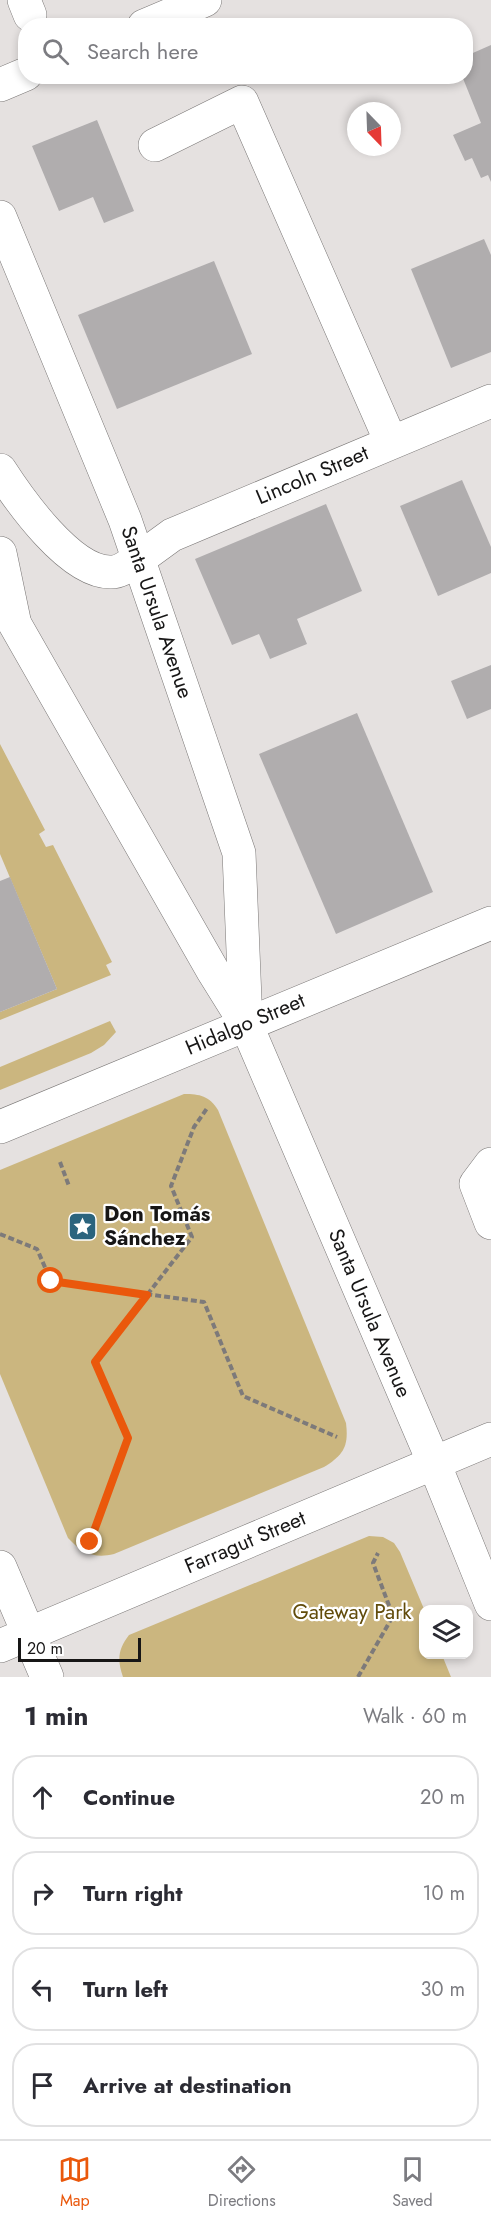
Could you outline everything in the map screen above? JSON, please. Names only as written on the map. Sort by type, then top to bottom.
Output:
[{"type":"main road","points":[[163,18],[205,0]]},
{"type":"main road","points":[[0,85],[18,77]]},
{"type":"main road","points":[[154,144],[242,102],[391,442]]},
{"type":"main road","name":"Santa Ursula Avenue","points":[[0,217],[139,559],[239,853],[246,1024]]},
{"type":"main road","name":"Lincoln Street","points":[[0,470],[19,500],[71,556],[95,571],[113,573],[139,559],[172,535],[491,402]]},
{"type":"main road","points":[[0,553],[4,616]]},
{"type":"main road","points":[[0,582],[4,616]]},
{"type":"main road","points":[[0,598],[4,616]]},
{"type":"main road","name":"Santa Ursula Avenue","points":[[4,616],[246,1024],[434,1463],[491,1604]]},
{"type":"main road","name":"Hidalgo Street","points":[[0,1127],[246,1024],[490,926]]},
{"type":"main road","points":[[491,1164],[476,1184],[491,1223]]},
{"type":"main road","name":"Farragut Street","points":[[14,1640],[491,1439]]},
{"type":"main road","points":[[0,1568],[14,1640],[47,1677]]},
{"type":"path","points":[[90,1542],[128,1438],[95,1362],[192,1236],[171,1186],[194,1127],[208,1107]]},
{"type":"path","points":[[60,1162],[69,1186]]},
{"type":"path","points":[[0,1234],[37,1250],[51,1281],[204,1302],[243,1396],[337,1437]]},
{"type":"path","points":[[358,1677],[393,1616],[373,1563],[378,1553]]},
{"type":"green space","points":[[0,744],[45,830],[39,834],[46,847],[53,845],[112,962],[106,965],[111,975],[0,1020],[0,1012],[57,989],[0,854]]},
{"type":"green space","points":[[110,1021],[116,1032],[104,1045],[91,1053],[0,1090],[0,1067]]},
{"type":"green space","points":[[184,1094],[204,1097],[218,1110],[346,1423],[345,1444],[340,1454],[324,1467],[114,1554],[100,1556],[89,1554],[78,1548],[68,1538],[0,1374],[0,1170]]},
{"type":"green space","name":"Gateway Park","points":[[369,1536],[383,1537],[394,1543],[400,1552],[422,1605],[419,1605],[419,1659],[444,1659],[451,1677],[123,1677],[120,1655],[129,1635]]},
{"type":"building","points":[[491,45],[491,182],[488,175],[481,178],[472,158],[465,161],[453,135],[481,123],[465,84],[473,84],[473,53]]},
{"type":"building","points":[[97,120],[134,211],[104,223],[93,197],[59,211],[32,146]]},
{"type":"building","points":[[484,239],[491,255],[491,352],[451,368],[411,269]]},
{"type":"building","points":[[214,261],[252,354],[117,409],[78,315]]},
{"type":"building","points":[[462,480],[491,547],[491,573],[438,596],[400,506]]},
{"type":"building","points":[[326,504],[362,591],[297,619],[307,644],[270,659],[259,634],[232,645],[195,559]]},
{"type":"building","points":[[491,665],[491,709],[467,719],[451,681]]},
{"type":"building","points":[[357,713],[433,892],[336,934],[259,754]]},
{"type":"building","points":[[10,877],[57,989],[0,1012],[0,881]]},
{"type":"place","name":"Don Tomás Sánchez","points":[[83,1226]]},
{"type":"route","points":[[51,1281],[147,1295],[95,1362],[128,1438],[90,1542]]}]
